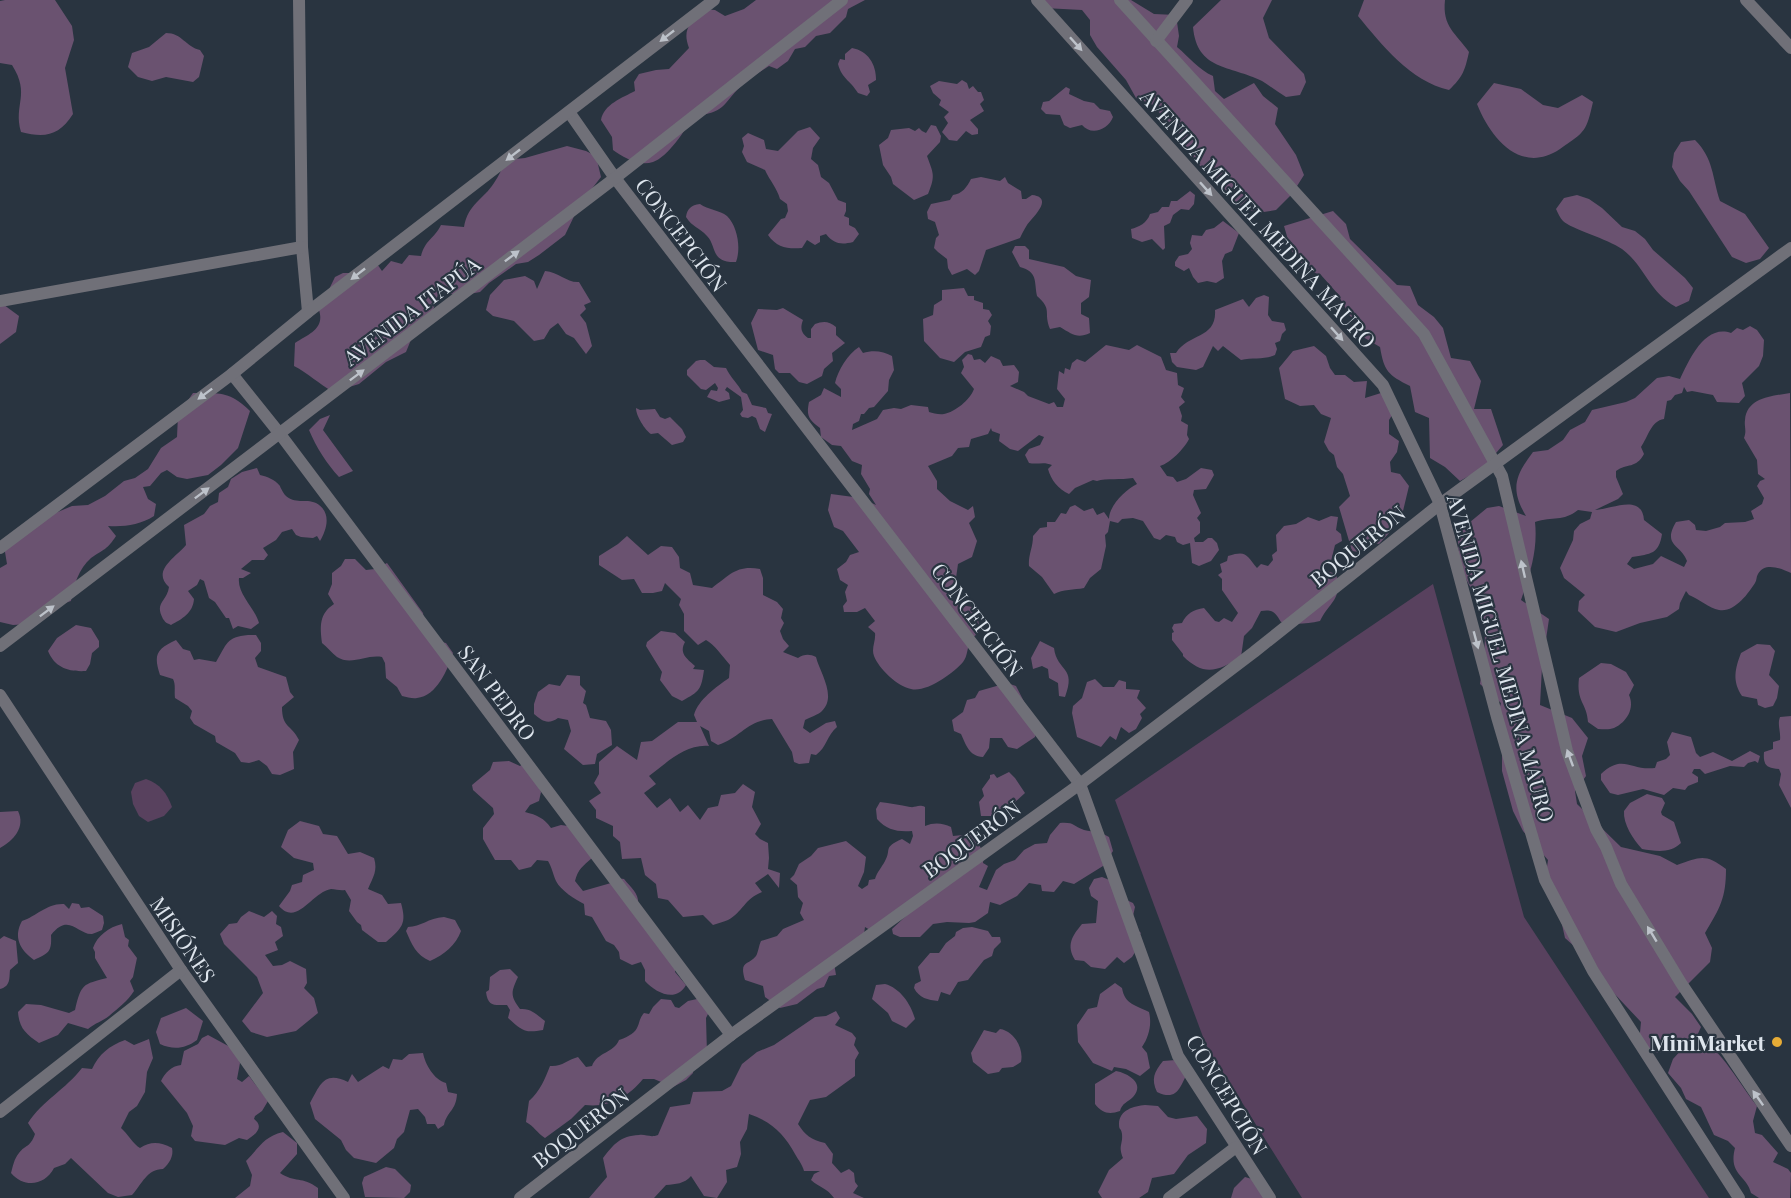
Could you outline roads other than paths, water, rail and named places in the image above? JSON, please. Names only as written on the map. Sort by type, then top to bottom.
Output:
[{"type":"street","points":[[299,0],[302,247],[308,312]]},
{"type":"street","points":[[0,548],[232,374],[308,312],[714,0]]},
{"type":"street","name":"AVENIDA ITAPÚA","points":[[0,646],[615,178],[842,0]]},
{"type":"street","name":"AVENIDA MIGUEL MEDINA MAURO","points":[[1037,0],[1383,385],[1440,504],[1497,717],[1545,880],[1593,971],[1739,1198]]},
{"type":"street","name":"AVENIDA MIGUEL MEDINA MAURO","points":[[1119,0],[1424,334],[1502,476],[1567,751],[1596,829],[1621,884],[1675,973],[1791,1146]]},
{"type":"street","points":[[1156,41],[1187,0]]},
{"type":"street","points":[[1746,0],[1791,48]]},
{"type":"street","name":"CONCEPCIÓN","points":[[569,112],[615,178],[1080,784],[1178,1056],[1270,1198]]},
{"type":"street","points":[[0,301],[302,247]]},
{"type":"street","name":"BOQUERÓN","points":[[520,1198],[731,1035],[1080,784],[1263,645],[1440,504],[1791,248]]},
{"type":"street","name":"SAN PEDRO","points":[[232,374],[280,434],[731,1035]]},
{"type":"street","name":"MISIÓNES","points":[[0,695],[181,970],[344,1198]]},
{"type":"street","points":[[0,1112],[181,970]]},
{"type":"street","points":[[1169,1198],[1236,1147]]},
{"type":"place","name":"MiniMarket","points":[[1777,1042]]}]
